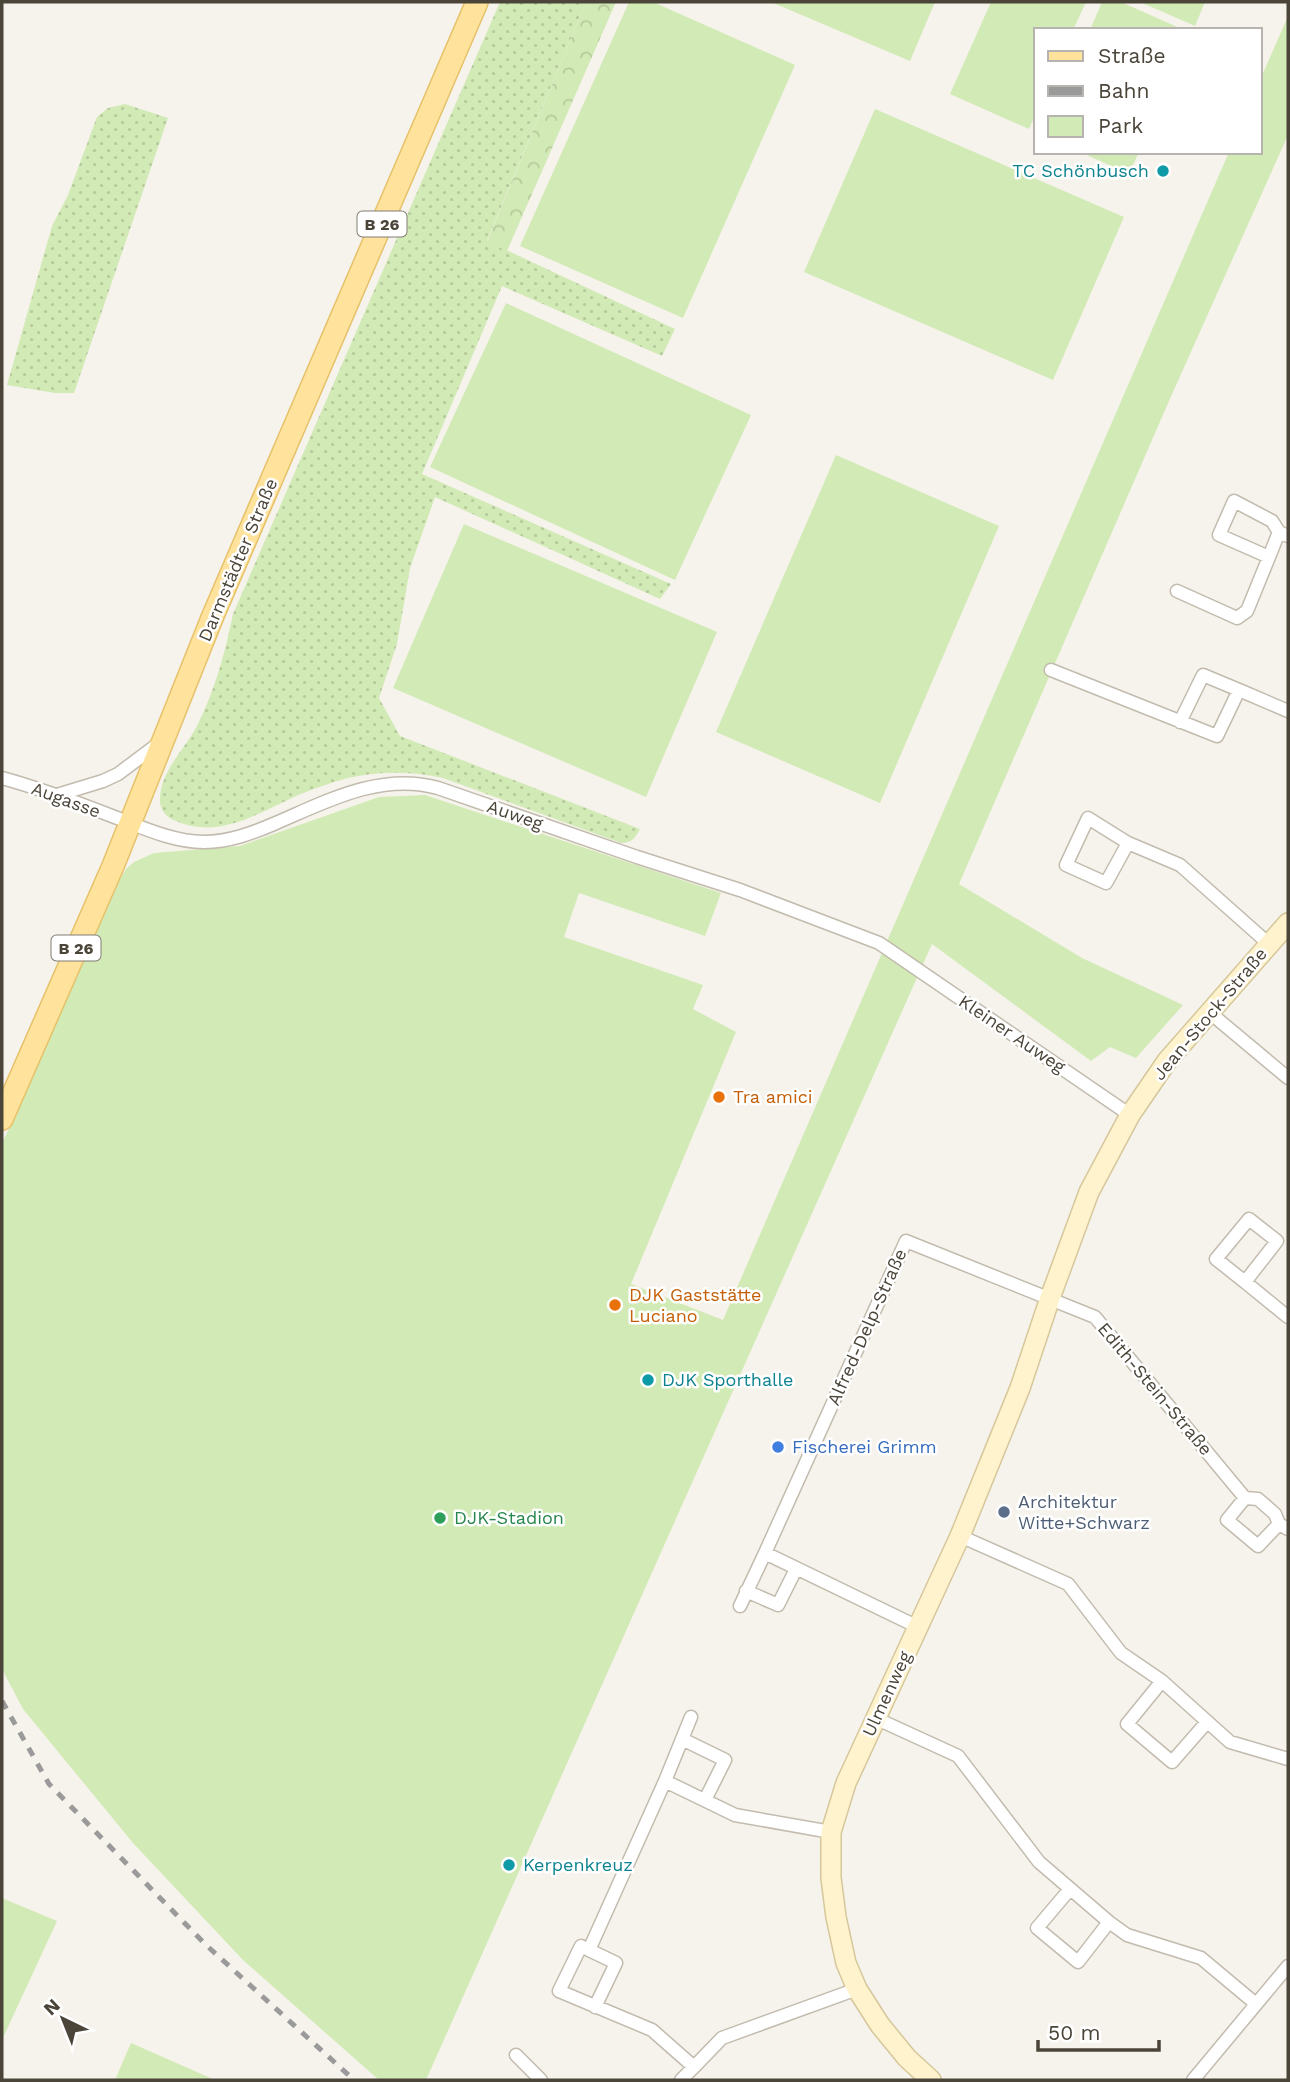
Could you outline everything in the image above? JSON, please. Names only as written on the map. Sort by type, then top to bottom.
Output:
[{"type":"main road","name":"Darmstädter Straße","points":[[2,1119],[131,823],[212,618],[477,2]]},
{"type":"street","points":[[1177,592],[1237,618],[1247,611],[1269,557],[1284,534],[1272,521],[1234,501],[1219,536],[1269,557]]},
{"type":"street","points":[[1051,670],[1217,736],[1238,690]]},
{"type":"street","points":[[1180,723],[1203,675],[1288,710]]},
{"type":"street","points":[[57,796],[118,774],[164,740]]},
{"type":"street","name":"Augasse","points":[[2,778],[131,823]]},
{"type":"street","name":"Auweg","points":[[131,823],[184,840],[220,841],[255,832],[348,793],[373,786],[407,782],[425,785],[740,890],[879,943],[894,952]]},
{"type":"street","points":[[1128,843],[1106,883],[1066,865],[1088,818],[1128,843],[1180,865],[1269,944]]},
{"type":"street","name":"Jean-Stock-Straße","points":[[1050,1298],[1089,1192],[1130,1115],[1167,1061],[1288,923]]},
{"type":"street","name":"Kleiner Auweg","points":[[894,952],[1130,1115]]},
{"type":"street","points":[[1209,1012],[1288,1078]]},
{"type":"street","points":[[1245,1282],[1278,1241],[1249,1219],[1216,1259],[1288,1317]]},
{"type":"street","name":"Alfred-Delp-Straße","points":[[740,1606],[906,1241],[1050,1298]]},
{"type":"street","name":"Edith-Stein-Straße","points":[[1050,1298],[1095,1317],[1245,1498],[1258,1499],[1275,1514],[1284,1527],[1258,1546],[1227,1520],[1245,1498]]},
{"type":"street","name":"Ulmenweg","points":[[931,2080],[907,2058],[887,2033],[857,1989],[846,1963],[831,1878],[831,1832],[846,1783],[960,1536],[1020,1388],[1050,1298]]},
{"type":"street","points":[[960,1536],[1068,1584],[1121,1653],[1162,1681],[1230,1742],[1288,1759]]},
{"type":"street","points":[[765,1553],[918,1627]]},
{"type":"street","points":[[746,1591],[778,1605],[796,1569]]},
{"type":"street","points":[[1162,1681],[1127,1724],[1172,1762],[1208,1722]]},
{"type":"street","points":[[589,1950],[691,1717]]},
{"type":"street","points":[[875,1718],[958,1756],[1040,1862],[1109,1923],[1127,1935],[1201,1958],[1256,2004]]},
{"type":"street","points":[[682,1738],[725,1760],[705,1800]]},
{"type":"street","points":[[665,1781],[735,1815],[831,1832]]},
{"type":"street","points":[[1070,1889],[1037,1928],[1078,1962],[1109,1923]]},
{"type":"street","points":[[595,2007],[616,1963],[581,1946],[559,1991],[595,2007],[652,2030],[694,2067]]},
{"type":"street","points":[[1193,2080],[1288,1966]]},
{"type":"street","points":[[681,2080],[722,2038],[857,1989]]},
{"type":"street","points":[[516,2055],[541,2080]]},
{"type":"green space","points":[[500,2],[586,2],[487,241],[675,329],[662,356],[502,286],[422,474],[671,584],[660,599],[435,497],[410,568],[397,644],[379,698],[400,736],[640,829],[633,839],[621,843],[443,778],[396,773],[360,776],[334,782],[236,823],[207,827],[176,821],[166,815],[161,805],[160,797],[165,777],[192,735],[209,699],[227,643],[233,614]]},
{"type":"green space","points":[[586,2],[616,2],[507,251],[487,242]]},
{"type":"green space","points":[[629,2],[653,2],[795,65],[683,318],[520,246]]},
{"type":"green space","points":[[771,2],[935,2],[910,61]]},
{"type":"green space","points":[[991,2],[1086,2],[1074,28],[1034,28],[1034,118],[1029,129],[950,94]]},
{"type":"green space","points":[[1102,2],[1121,2],[1180,28],[1091,28]]},
{"type":"green space","points":[[1140,2],[1205,2],[1195,26]]},
{"type":"green space","points":[[1288,16],[1288,135],[959,884],[1082,958],[1183,1005],[1136,1058],[1110,1047],[1091,1061],[932,944],[426,2080],[379,2080],[243,1960],[133,1843],[23,1709],[2,1669],[2,1144],[121,877],[134,862],[154,853],[240,846],[379,797],[425,795],[721,893],[705,936],[579,893],[564,937],[703,985],[693,1009],[736,1032],[631,1284],[723,1320],[1228,154],[1262,154],[1262,75]]},
{"type":"green space","points":[[125,104],[168,118],[74,393],[55,393],[7,385],[52,226],[68,195],[97,117],[108,108]]},
{"type":"green space","points":[[875,109],[1124,217],[1053,380],[804,272]]},
{"type":"green space","points":[[1084,154],[1138,154],[1129,174]]},
{"type":"green space","points":[[506,303],[751,415],[675,580],[430,467]]},
{"type":"green space","points":[[836,455],[999,526],[880,803],[716,732]]},
{"type":"green space","points":[[464,524],[717,632],[646,797],[393,688]]},
{"type":"green space","points":[[2,1898],[57,1921],[2,2040]]},
{"type":"green space","points":[[131,2043],[215,2080],[115,2080]]},
{"type":"railway","points":[[2,1701],[49,1784],[205,1944],[354,2080]]},
{"type":"place","name":"TC Schönbusch","points":[[1163,171]]},
{"type":"place","name":"Tra amici","points":[[719,1097]]},
{"type":"place","name":"DJK Gaststätte Luciano","points":[[615,1305]]},
{"type":"place","name":"DJK Sporthalle","points":[[648,1380]]},
{"type":"place","name":"Fischerei Grimm","points":[[778,1447]]},
{"type":"place","name":"Architektur Witte+Schwarz","points":[[1004,1512]]},
{"type":"place","name":"DJK-Stadion","points":[[440,1518]]},
{"type":"place","name":"Kerpenkreuz","points":[[509,1865]]}]
